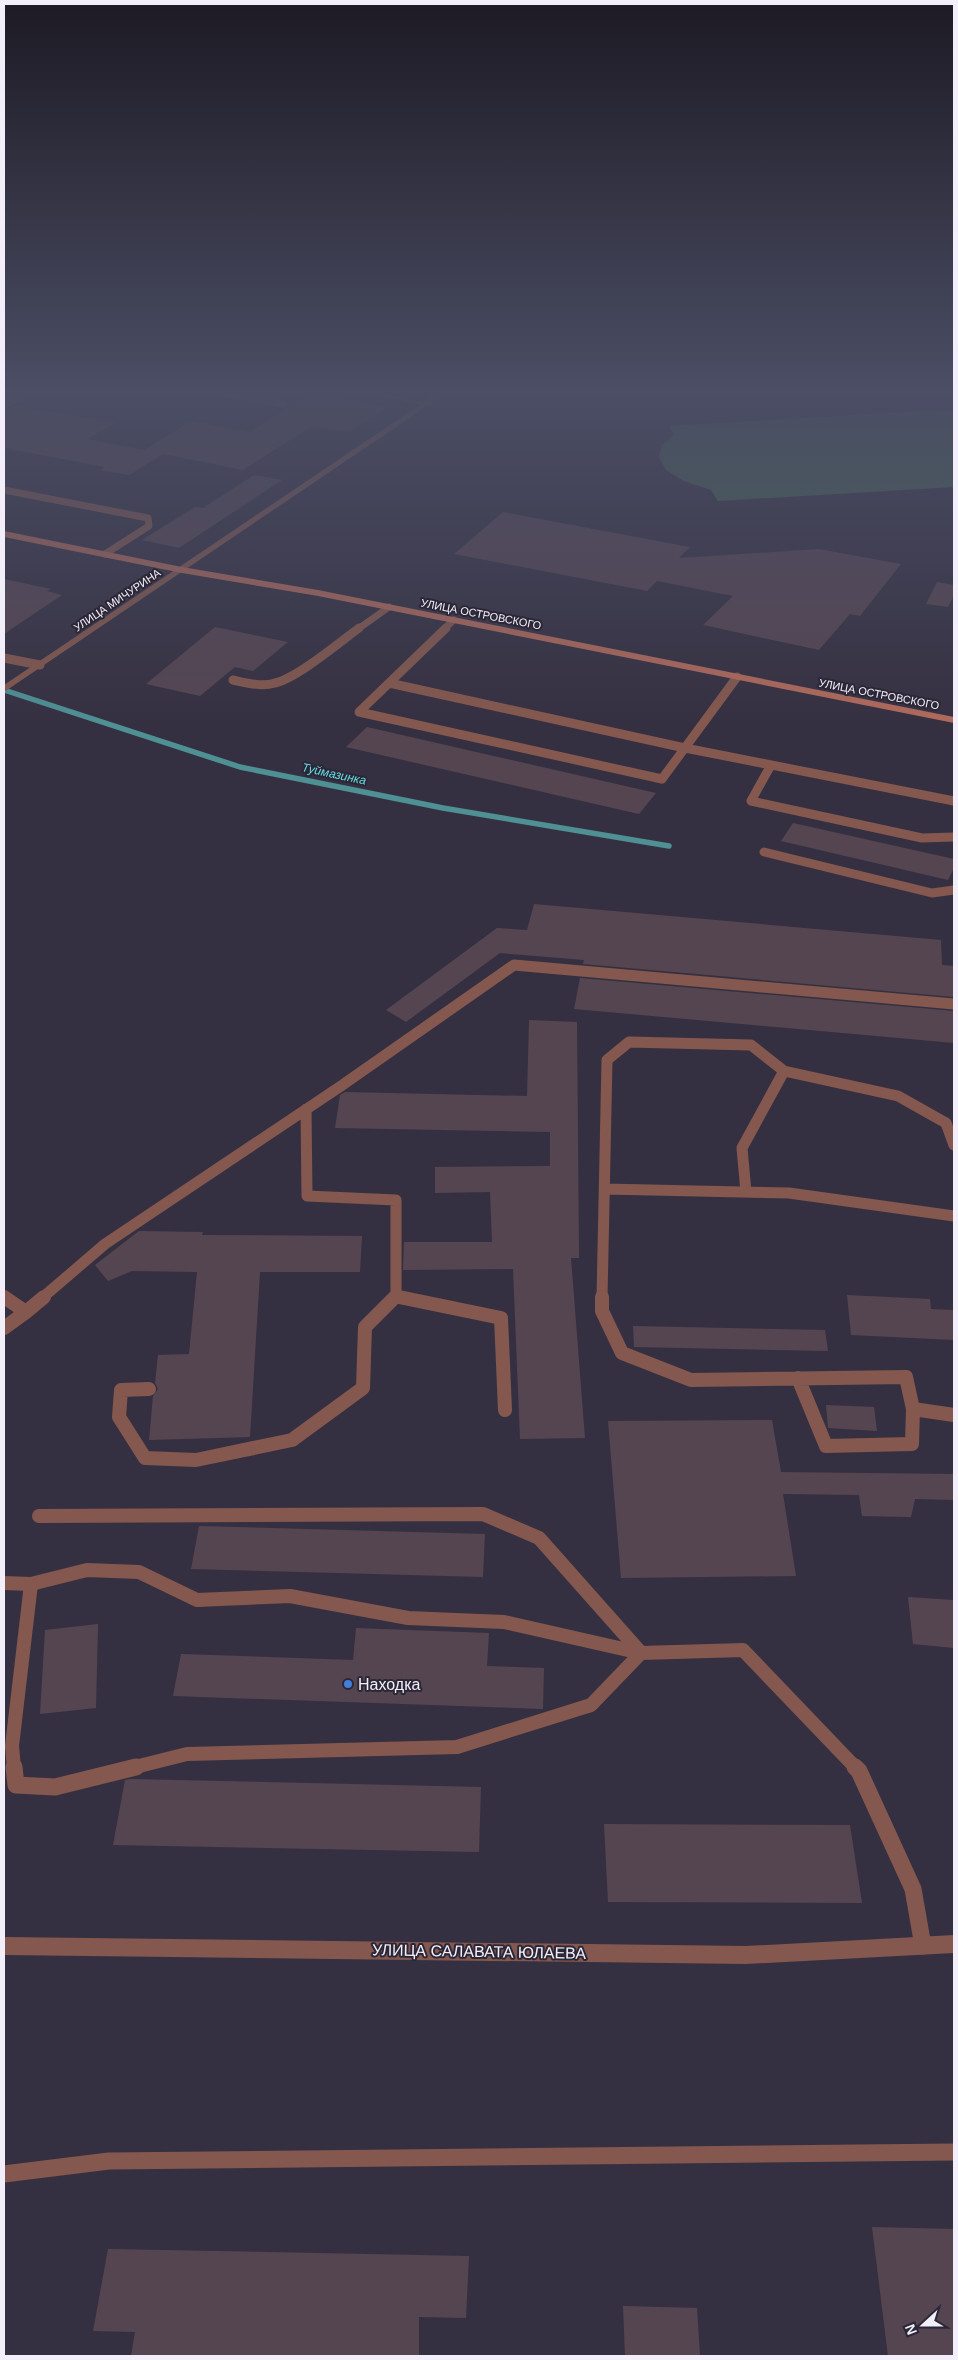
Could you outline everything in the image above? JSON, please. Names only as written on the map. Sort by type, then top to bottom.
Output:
[{"type":"main road","name":"УЛИЦА ОСТРОВСКОГО","points":[[4,534],[182,570],[388,607],[954,720]]},
{"type":"street","name":"УЛИЦА МИЧУРИНА","points":[[4,689],[279,504]]},
{"type":"street","name":"УЛИЦА САЛАВАТА ЮЛАЕВА","points":[[4,1946],[746,1954],[954,1944]]},
{"type":"lane","points":[[77,504],[148,518],[149,526],[105,554]]},
{"type":"lane","points":[[233,680],[256,685],[276,683],[303,668],[388,607]]},
{"type":"lane","points":[[454,620],[359,712],[662,779],[737,677]]},
{"type":"lane","points":[[4,658],[40,665]]},
{"type":"lane","points":[[389,683],[685,748],[954,801]]},
{"type":"lane","points":[[771,765],[751,801],[922,838],[954,837]]},
{"type":"lane","points":[[764,852],[932,893],[954,890]]},
{"type":"lane","points":[[4,1328],[26,1312],[104,1244],[306,1109],[514,965],[954,1004]]},
{"type":"lane","points":[[798,1378],[826,1446],[912,1444],[913,1409],[906,1377],[798,1378],[691,1380],[622,1353],[602,1311],[607,1060],[629,1042],[751,1045],[784,1071],[898,1096],[946,1123],[954,1145]]},
{"type":"lane","points":[[746,1192],[742,1148],[784,1071]]},
{"type":"lane","points":[[149,1389],[122,1390],[119,1417],[145,1458],[196,1460],[292,1440],[363,1388],[366,1326],[396,1296],[396,1200],[306,1196],[306,1109]]},
{"type":"lane","points":[[605,1189],[789,1192],[954,1216]]},
{"type":"lane","points":[[396,1296],[501,1318],[505,1410]]},
{"type":"lane","points":[[4,1297],[26,1312]]},
{"type":"lane","points":[[913,1409],[954,1415]]},
{"type":"lane","points":[[39,1516],[483,1514],[539,1538],[641,1653]]},
{"type":"lane","points":[[4,1583],[30,1584],[87,1570],[140,1572],[197,1600],[290,1596],[408,1618],[504,1622],[641,1653],[743,1650],[859,1771],[914,1889],[923,1946]]},
{"type":"lane","points":[[30,1584],[12,1746],[16,1785],[55,1787],[187,1754],[458,1747],[591,1705],[641,1653]]},
{"type":"lane","points":[[4,2174],[109,2161],[954,2152]]},
{"type":"building","points":[[209,504],[245,504],[179,548],[142,540],[195,507],[203,508]]},
{"type":"building","points":[[503,512],[690,547],[679,558],[819,549],[901,564],[860,616],[850,614],[819,650],[703,625],[733,596],[657,581],[647,591],[454,554]]},
{"type":"building","points":[[4,579],[51,589],[47,591],[62,595],[4,634]]},
{"type":"building","points":[[937,582],[954,585],[954,595],[948,607],[926,604]]},
{"type":"building","points":[[215,627],[288,642],[253,671],[235,667],[200,696],[146,684]]},
{"type":"building","points":[[367,727],[656,793],[639,814],[346,747]]},
{"type":"building","points":[[793,823],[954,859],[954,868],[948,880],[781,841]]},
{"type":"building","points":[[534,904],[941,940],[942,965],[954,966],[954,997],[583,964],[584,960],[500,953],[406,1022],[386,1010],[497,928],[527,930]]},
{"type":"building","points":[[580,978],[954,1011],[954,1043],[574,1009]]},
{"type":"building","points":[[529,1020],[577,1022],[579,1258],[571,1258],[585,1438],[520,1439],[513,1269],[403,1270],[404,1242],[492,1242],[490,1192],[435,1193],[435,1167],[550,1166],[550,1132],[335,1128],[340,1095],[345,1092],[527,1096]]},
{"type":"building","points":[[139,1231],[203,1232],[202,1235],[362,1236],[360,1272],[260,1272],[250,1437],[149,1440],[153,1396],[158,1389],[155,1383],[158,1355],[189,1354],[197,1272],[132,1271],[108,1281],[95,1265]]},
{"type":"building","points":[[847,1295],[930,1299],[931,1309],[954,1310],[954,1340],[851,1335]]},
{"type":"building","points":[[633,1326],[825,1330],[828,1351],[634,1347]]},
{"type":"building","points":[[826,1405],[874,1407],[877,1431],[828,1428]]},
{"type":"building","points":[[772,1420],[781,1472],[954,1474],[954,1500],[915,1499],[911,1517],[862,1516],[859,1495],[783,1494],[796,1576],[621,1578],[608,1421]]},
{"type":"building","points":[[199,1526],[485,1534],[483,1577],[191,1569]]},
{"type":"building","points":[[908,1597],[954,1600],[954,1648],[913,1644]]},
{"type":"building","points":[[98,1624],[96,1708],[40,1714],[45,1630]]},
{"type":"building","points":[[356,1628],[489,1633],[487,1666],[544,1668],[543,1709],[173,1696],[181,1654],[353,1660]]},
{"type":"building","points":[[125,1780],[481,1787],[479,1852],[113,1845]]},
{"type":"building","points":[[604,1824],[850,1825],[862,1903],[608,1902]]},
{"type":"building","points":[[872,2227],[954,2229],[954,2356],[888,2356]]},
{"type":"building","points":[[108,2249],[469,2256],[466,2318],[419,2317],[419,2356],[131,2356],[135,2332],[93,2331]]},
{"type":"building","points":[[623,2306],[697,2308],[700,2356],[625,2356]]},
{"type":"waterway","name":"Туймазинка","points":[[4,690],[240,767],[443,808],[669,846]]},
{"type":"place","name":"Находка","points":[[348,1684]]}]
